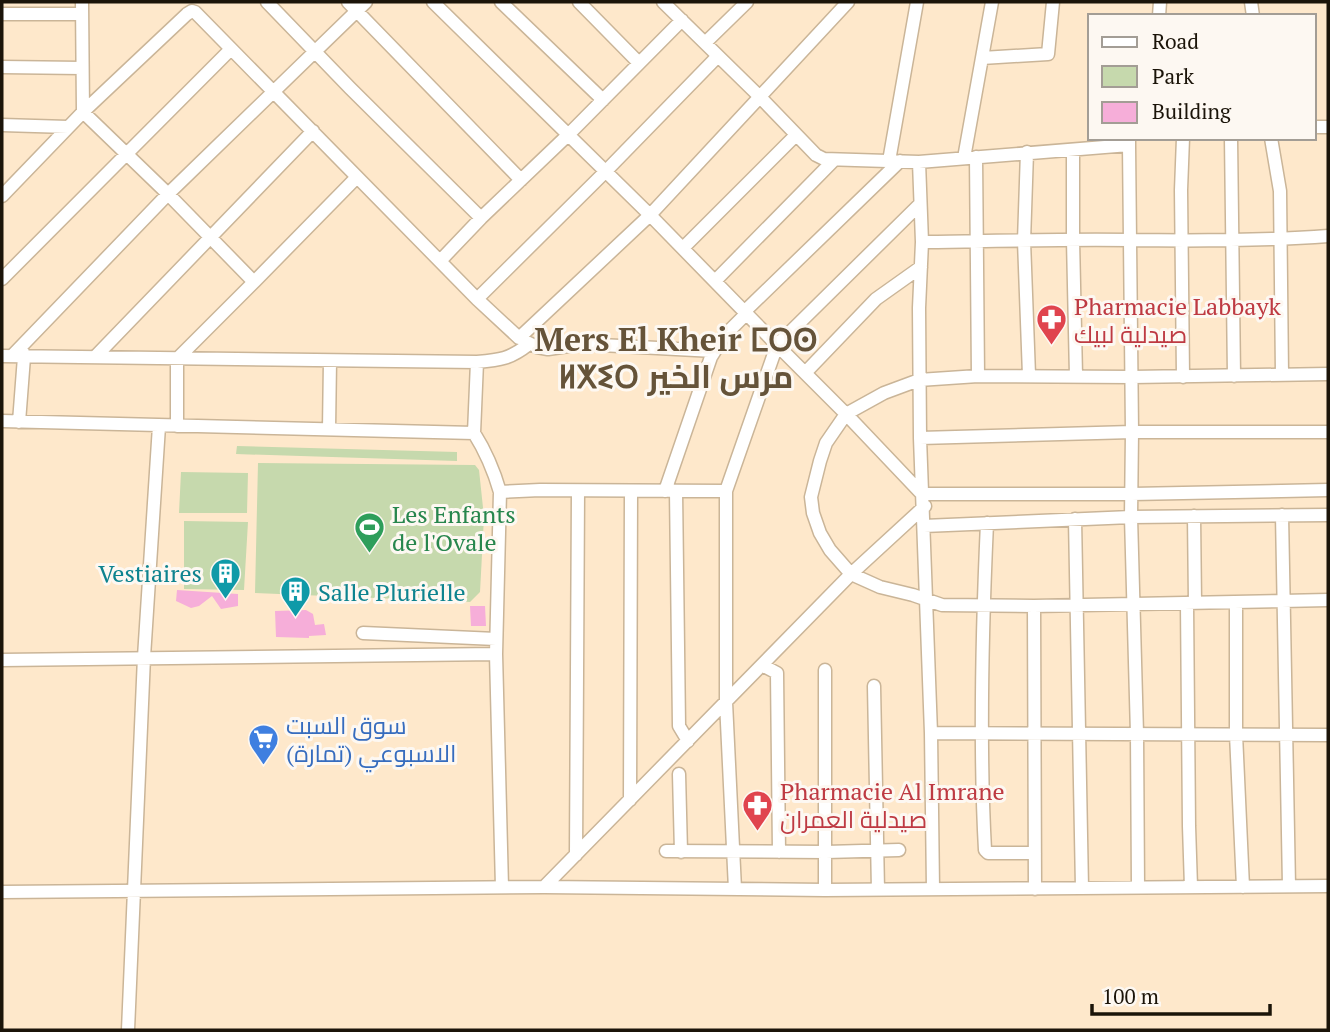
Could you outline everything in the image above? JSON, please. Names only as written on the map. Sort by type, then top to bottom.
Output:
[{"type":"street","points":[[267,2],[481,218]]},
{"type":"street","points":[[433,2],[683,248],[922,494],[1328,490]]},
{"type":"street","points":[[501,2],[603,100]]},
{"type":"street","points":[[579,2],[639,63]]},
{"type":"street","points":[[705,43],[747,2]]},
{"type":"street","points":[[15,354],[94,358],[477,362],[496,361],[515,355],[524,341],[650,215],[848,2]]},
{"type":"street","points":[[688,741],[679,726],[670,491],[714,351],[724,336],[895,161],[917,2]]},
{"type":"street","points":[[978,376],[976,242],[970,157],[992,2]]},
{"type":"street","points":[[982,58],[1048,54],[1053,2]]},
{"type":"street","points":[[667,3],[816,155],[824,159],[919,162],[1073,150],[1129,142],[1132,604],[1137,734],[1138,887]]},
{"type":"street","points":[[19,422],[15,354],[168,194],[315,52],[357,5],[521,180]]},
{"type":"street","points":[[2,14],[82,8],[83,112],[254,282]]},
{"type":"street","points":[[2,196],[8,183],[190,11],[195,12],[477,299],[524,341],[548,349],[582,344],[714,351]]},
{"type":"street","points":[[440,261],[682,20]]},
{"type":"street","points":[[2,279],[231,49]]},
{"type":"street","points":[[477,299],[718,56]]},
{"type":"street","points":[[2,67],[82,68]]},
{"type":"street","points":[[2,125],[68,127]]},
{"type":"street","points":[[94,358],[313,131]]},
{"type":"street","points":[[683,248],[796,135]]},
{"type":"street","points":[[1183,140],[1183,377]]},
{"type":"street","points":[[1231,140],[1234,376]]},
{"type":"street","points":[[1271,140],[1280,191],[1282,375]]},
{"type":"street","points":[[1073,150],[1076,376]]},
{"type":"street","points":[[1027,152],[1024,241],[1029,375]]},
{"type":"street","points":[[715,281],[833,161]]},
{"type":"street","points":[[919,162],[922,242],[920,438],[931,733],[933,889]]},
{"type":"street","points":[[177,426],[177,359],[357,177]]},
{"type":"street","points":[[736,889],[726,702],[726,491],[777,345],[920,204]]},
{"type":"street","points":[[922,242],[1280,240],[1328,236]]},
{"type":"street","points":[[805,373],[876,299],[921,267]]},
{"type":"street","points":[[329,429],[330,360]]},
{"type":"street","points":[[477,362],[474,433],[495,473],[500,492],[496,654],[502,887]]},
{"type":"street","points":[[1328,374],[1183,377],[1029,375],[919,380],[884,393],[846,414],[827,443],[811,497],[820,533],[830,550],[852,574],[880,587],[942,605],[1034,606],[1328,600]]},
{"type":"street","points":[[2,421],[474,433]]},
{"type":"street","points":[[128,1030],[144,657],[159,426]]},
{"type":"street","points":[[920,438],[1132,432],[1328,432]]},
{"type":"street","points":[[576,855],[578,491]]},
{"type":"street","points":[[630,800],[631,491]]},
{"type":"street","points":[[500,492],[726,491]]},
{"type":"street","points":[[544,887],[852,574],[940,495]]},
{"type":"street","points":[[1282,515],[1289,886]]},
{"type":"street","points":[[924,526],[1131,517],[1328,515]]},
{"type":"street","points":[[1191,887],[1188,734],[1194,516]]},
{"type":"street","points":[[1075,519],[1082,888]]},
{"type":"street","points":[[987,523],[983,605],[985,850],[988,853],[1035,853]]},
{"type":"street","points":[[1236,602],[1236,734],[1243,887]]},
{"type":"street","points":[[1034,606],[1035,888]]},
{"type":"street","points":[[363,633],[496,639]]},
{"type":"street","points":[[2,660],[496,654]]},
{"type":"street","points":[[762,665],[777,673],[779,852]]},
{"type":"street","points":[[825,670],[825,890]]},
{"type":"street","points":[[874,686],[878,890]]},
{"type":"street","points":[[931,733],[1328,735]]},
{"type":"street","points":[[679,774],[681,852]]},
{"type":"street","points":[[666,851],[899,850]]},
{"type":"street","points":[[2,892],[502,887],[878,890],[1328,886]]},
{"type":"green space","points":[[237,446],[457,452],[457,461],[236,454]]},
{"type":"green space","name":"Les Enfants de l'Ovale","points":[[258,463],[475,465],[479,470],[484,517],[480,592],[470,602],[255,593]]},
{"type":"green space","points":[[181,472],[248,473],[247,513],[179,513]]},
{"type":"green space","points":[[184,521],[248,522],[244,590],[184,589]]},
{"type":"building","points":[[177,590],[238,594],[238,606],[221,609],[212,596],[199,606],[191,608],[176,601]]},
{"type":"building","points":[[470,606],[485,606],[486,626],[471,626]]},
{"type":"building","name":"Salle Plurielle","points":[[306,610],[313,614],[315,625],[324,624],[326,635],[309,638],[276,637],[275,611]]},
{"type":"place","name":"Pharmacie Labbayk صيدلية لبيك","points":[[1051,347]]},
{"type":"place","name":"Les Enfants de l'Ovale","points":[[369,555]]},
{"type":"place","name":"Vestiaires","points":[[225,600]]},
{"type":"place","name":"Salle Plurielle","points":[[295,619]]},
{"type":"place","name":"سوق السبت الاسبوعي (تمارة)","points":[[263,766]]},
{"type":"place","name":"Pharmacie Al Imrane صيدلية العمران","points":[[757,832]]},
{"type":"district","name":"Mers El Kheir ⵎⵔⵙ ⵍⵅⵉⵔ مرس الخير","points":[[676,358]]}]
